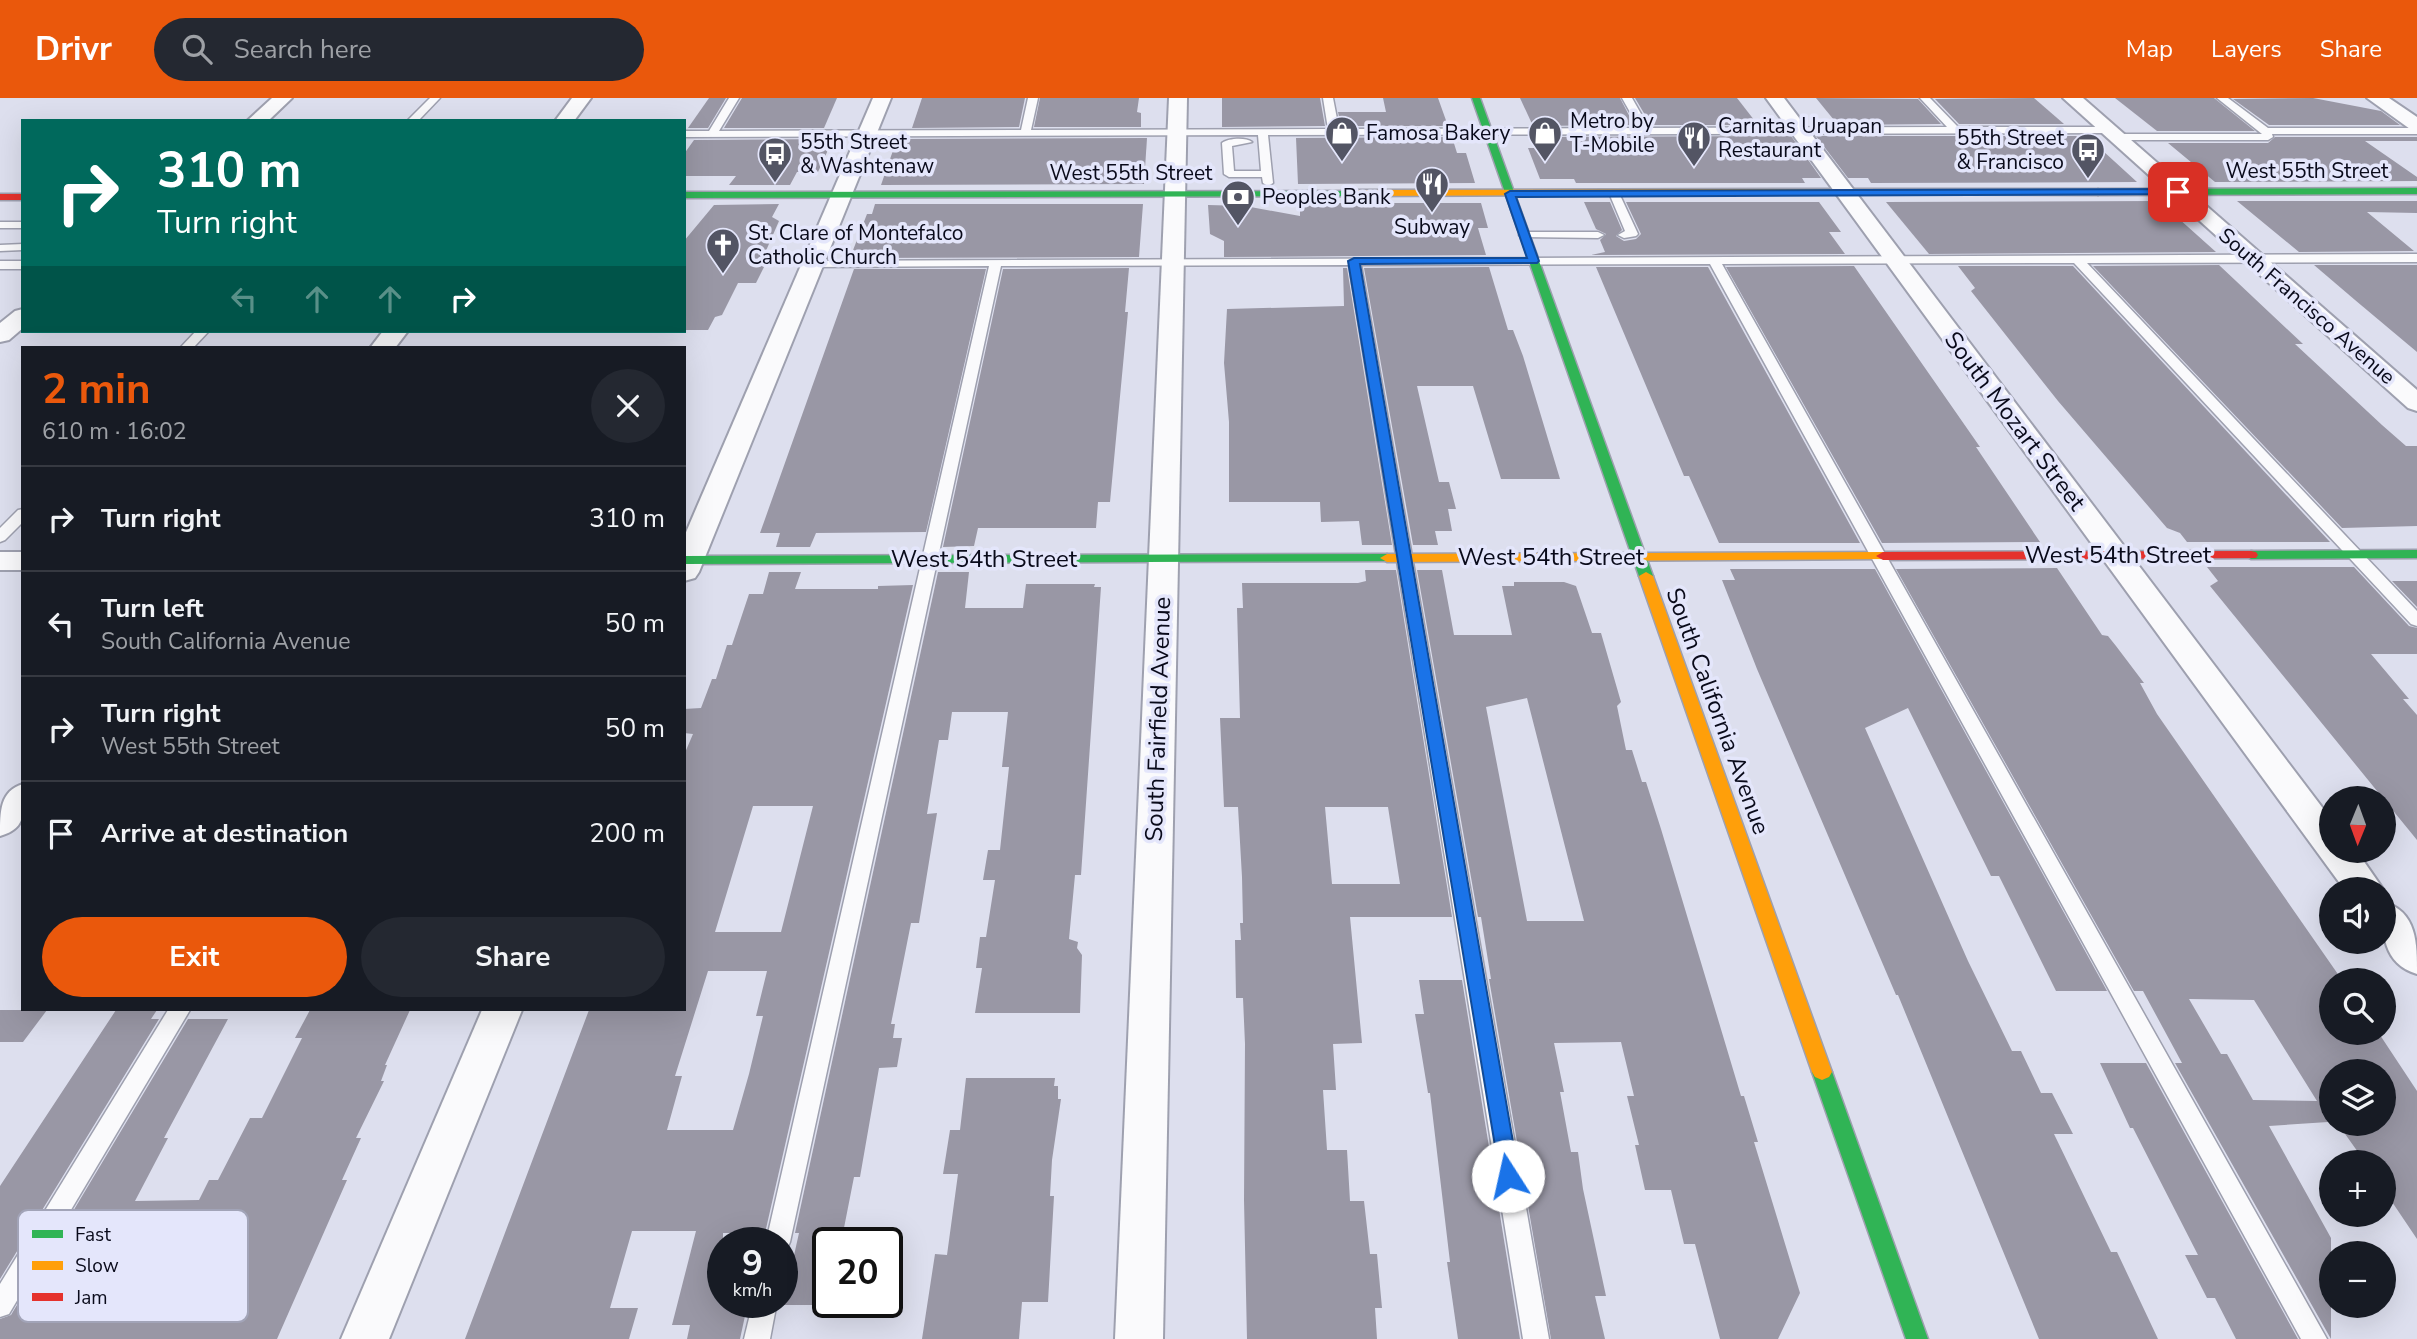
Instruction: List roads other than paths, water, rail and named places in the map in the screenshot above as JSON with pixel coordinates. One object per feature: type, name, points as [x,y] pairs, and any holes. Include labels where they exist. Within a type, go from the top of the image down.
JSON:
[{"type":"street","points":[[258,119],[283,98]]},
{"type":"street","points":[[566,119],[582,98]]},
{"type":"street","points":[[686,564],[882,98]]},
{"type":"street","name":"South Fairfield Avenue","points":[[1139,1339],[1178,98]]},
{"type":"street","name":"South California Avenue","points":[[1476,98],[1917,1339]]},
{"type":"street","name":"South Mozart Street","points":[[1775,98],[2319,828]]},
{"type":"street","name":"South Francisco Avenue","points":[[2072,98],[2417,403]]},
{"type":"street","points":[[2375,98],[2417,125]]},
{"type":"street","name":"West 55th Street","points":[[686,195],[2417,191]]},
{"type":"street","points":[[0,197],[21,197]]},
{"type":"street","points":[[0,335],[21,318]]},
{"type":"street","name":"West 54th Street","points":[[686,564],[930,559],[2417,554]]},
{"type":"street","points":[[0,561],[21,561]]},
{"type":"street","points":[[0,824],[21,798]]},
{"type":"street","points":[[2396,931],[2417,960]]},
{"type":"street","points":[[365,1339],[502,1011]]},
{"type":"lane","points":[[414,119],[435,98]]},
{"type":"lane","points":[[712,134],[734,98]]},
{"type":"lane","points":[[1025,133],[1032,98]]},
{"type":"lane","points":[[1328,98],[1334,132]]},
{"type":"lane","points":[[1628,98],[1646,132]]},
{"type":"lane","points":[[1926,98],[1956,131]]},
{"type":"lane","points":[[1268,174],[1229,174],[1227,143],[1264,137],[1334,132],[1956,131],[2269,135],[2222,98]]},
{"type":"lane","points":[[2266,131],[2417,131]]},
{"type":"lane","points":[[686,134],[1177,133],[1264,137]]},
{"type":"lane","points":[[1264,137],[1269,194]]},
{"type":"lane","points":[[1614,193],[1632,234],[1624,234]]},
{"type":"lane","points":[[0,225],[21,225]]},
{"type":"lane","points":[[1525,235],[1598,234]]},
{"type":"lane","points":[[0,248],[21,247]]},
{"type":"lane","points":[[813,262],[2417,258]]},
{"type":"lane","points":[[2077,259],[2417,621]]},
{"type":"lane","points":[[1714,260],[2314,1339]]},
{"type":"lane","points":[[1354,261],[1536,1339]]},
{"type":"lane","points":[[781,1227],[996,262]]},
{"type":"lane","points":[[0,265],[21,265]]},
{"type":"lane","points":[[188,346],[201,333]]},
{"type":"lane","points":[[0,537],[21,515]]},
{"type":"lane","points":[[58,1210],[178,1011]]},
{"type":"lane","points":[[0,1306],[18,1276]]},
{"type":"lane","points":[[757,1339],[762,1318]]},
{"type":"place","name":"Famosa Bakery","points":[[1342,163]]},
{"type":"place","name":"Metro by T-Mobile","points":[[1545,163]]},
{"type":"place","name":"Carnitas Uruapan Restaurant","points":[[1694,168]]},
{"type":"place","name":"55th Street & Francisco","points":[[2088,180]]},
{"type":"place","name":"55th Street & Washtenaw","points":[[775,184]]},
{"type":"place","name":"Subway","points":[[1432,214]]},
{"type":"place","name":"Peoples Bank","points":[[1238,227]]},
{"type":"place","name":"St. Clare of Montefalco Catholic Church","points":[[723,275]]}]
